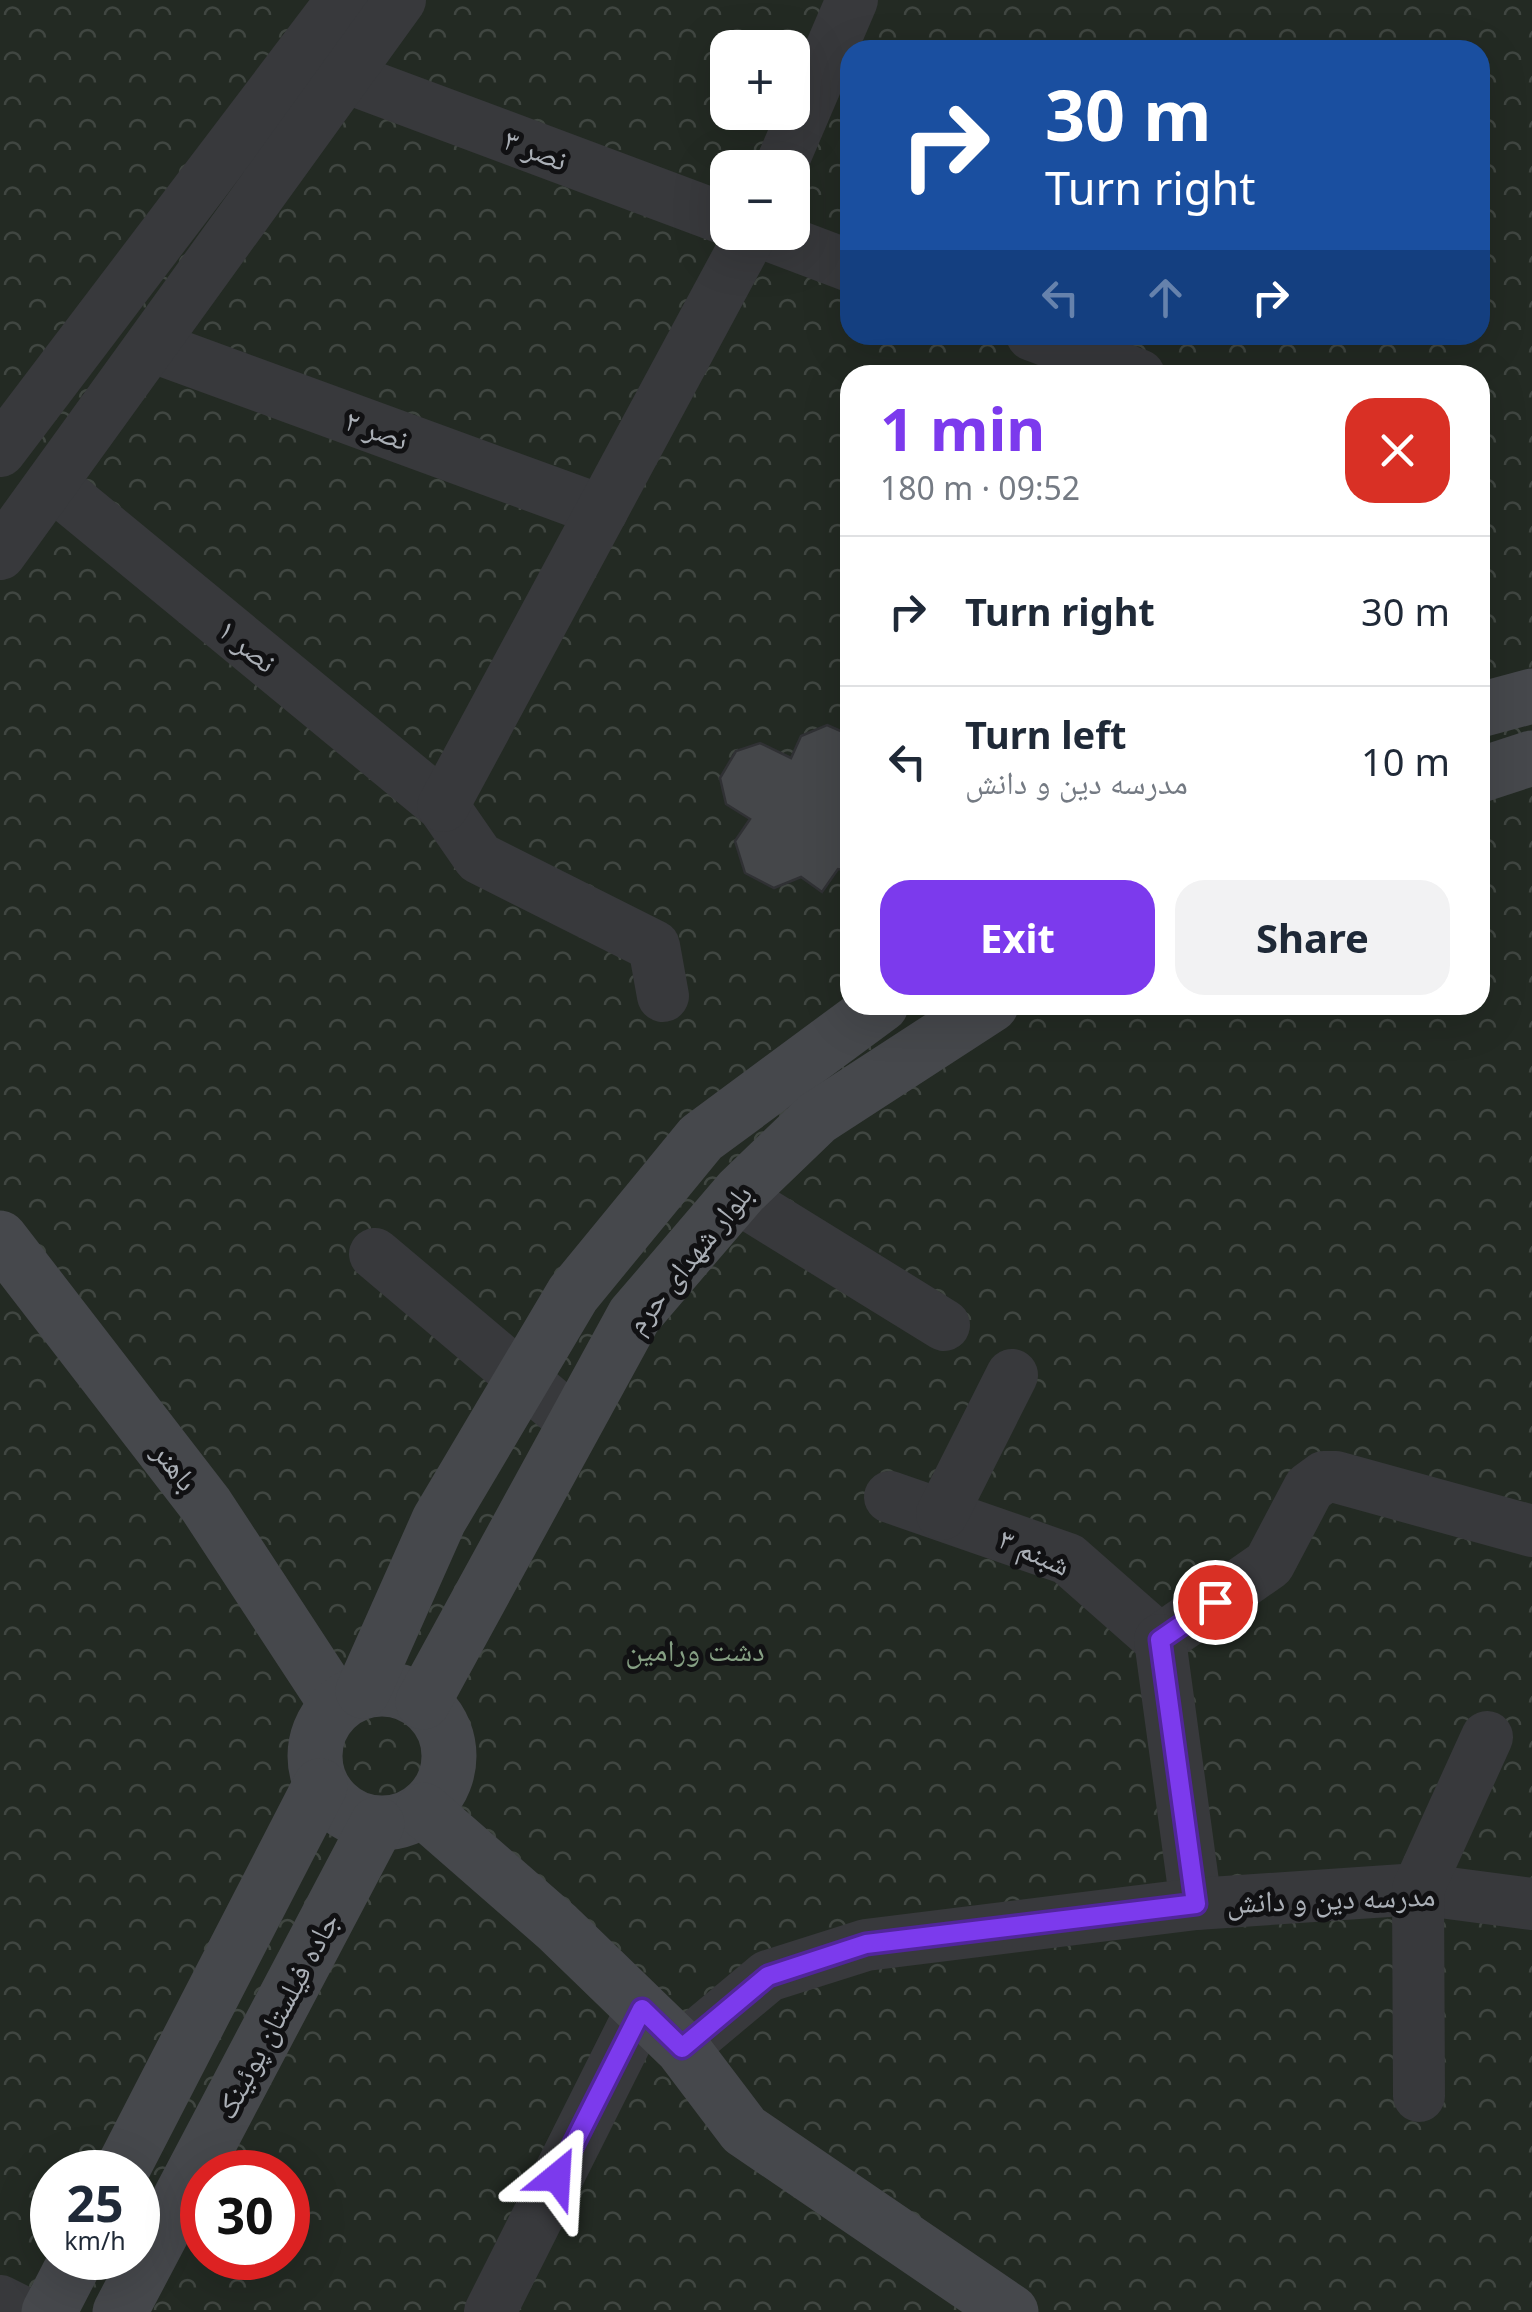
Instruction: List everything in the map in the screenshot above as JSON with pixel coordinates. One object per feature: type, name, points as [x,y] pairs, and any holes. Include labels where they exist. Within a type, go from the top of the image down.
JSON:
[{"type":"main road","points":[[1490,707],[1532,696]]},
{"type":"main road","points":[[1490,772],[1532,758]]},
{"type":"main road","points":[[350,1698],[384,1689],[404,1692],[423,1702],[440,1721],[449,1744],[449,1769],[440,1792],[400,1817],[354,1818],[334,1805],[320,1786],[314,1765],[316,1743],[324,1722],[350,1698],[439,1520],[573,1294],[700,1138],[867,1015]]},
{"type":"main road","name":"بلوار شهدای حرم","points":[[423,1702],[634,1316],[736,1196],[817,1118],[975,1015]]},
{"type":"main road","name":"باهنر","points":[[0,1238],[350,1698]]},
{"type":"main road","points":[[132,2150],[320,1786]]},
{"type":"main road","points":[[400,1817],[557,1927],[682,2048],[744,2130],[1011,2312]]},
{"type":"main road","name":"جاده فیلستان پوئینک","points":[[120,2312],[400,1817]]},
{"type":"main road","points":[[49,2312],[66,2280]]},
{"type":"street","points":[[0,451],[342,0]]},
{"type":"street","points":[[0,554],[400,0]]},
{"type":"street","points":[[788,150],[852,0]]},
{"type":"street","name":"نصر ۳","points":[[346,77],[710,213]]},
{"type":"street","points":[[443,806],[742,250]]},
{"type":"street","points":[[808,250],[840,262]]},
{"type":"street","points":[[1058,345],[1112,365]]},
{"type":"street","name":"نصر ۲","points":[[151,346],[602,511]]},
{"type":"street","name":"نصر ۱","points":[[52,484],[443,806],[479,858],[654,946],[663,996]]},
{"type":"street","points":[[736,1196],[944,1325]]},
{"type":"street","points":[[375,1254],[575,1423]]},
{"type":"street","points":[[942,1514],[1012,1374]]},
{"type":"street","points":[[1196,1904],[1160,1640],[1269,1564],[1309,1488],[1324,1477],[1336,1477],[1532,1532]]},
{"type":"street","name":"شبنم ۳","points":[[890,1496],[1068,1558],[1160,1640]]},
{"type":"street","points":[[1419,2096],[1418,1889],[1487,1737]]},
{"type":"street","name":"مدرسه دین و دانش","points":[[682,2048],[768,1976],[866,1944],[1196,1904],[1418,1889],[1532,1904]]},
{"type":"street","points":[[490,2312],[642,2009]]},
{"type":"street","points":[[0,2301],[22,2312]]},
{"type":"green space","name":"دشت ورامین","points":[[0,0],[1532,0],[1532,2312],[0,2312]]},
{"type":"building","points":[[827,725],[840,731],[840,869],[822,892],[801,877],[774,888],[745,873],[735,841],[750,819],[726,804],[720,778],[736,751],[760,743],[791,758],[801,736]]},
{"type":"route","points":[[557,2177],[642,2009],[682,2048],[768,1976],[866,1944],[1196,1904],[1160,1640],[1215,1602]]}]
